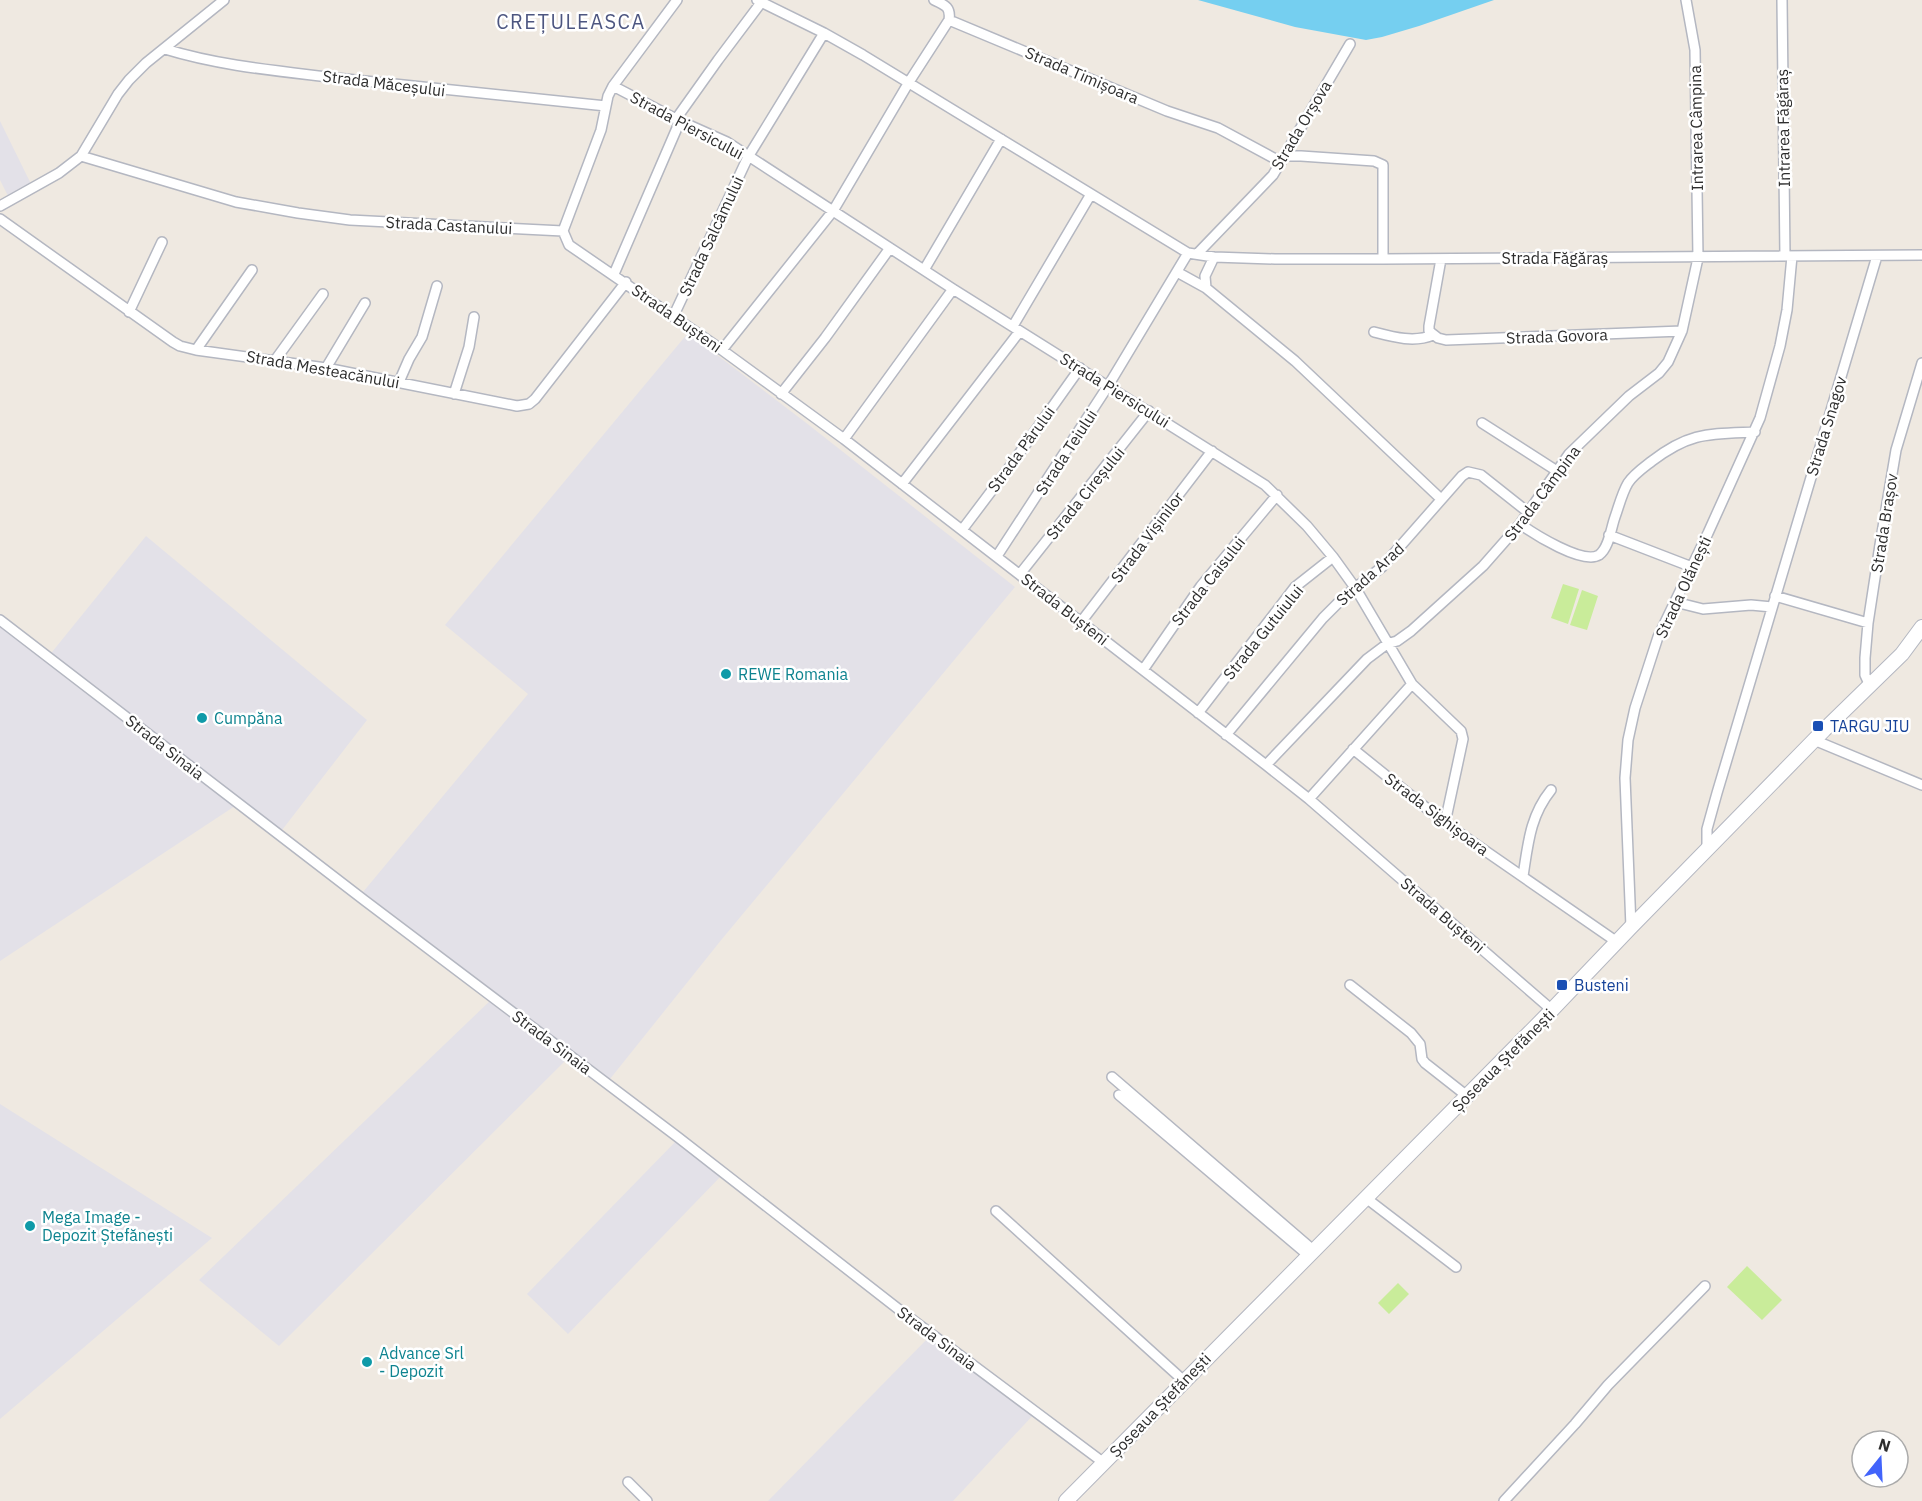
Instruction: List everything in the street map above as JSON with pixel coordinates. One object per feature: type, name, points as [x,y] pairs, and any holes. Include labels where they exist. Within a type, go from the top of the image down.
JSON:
[{"type":"main road","name":"Șoseaua Ștefănești","points":[[1066,1501],[1920,634]]},
{"type":"street","points":[[0,206],[59,173],[81,156],[118,94],[146,63],[224,0]]},
{"type":"street","points":[[563,231],[601,130],[613,86],[677,0]]},
{"type":"street","points":[[722,350],[833,211],[909,82],[949,20],[947,5],[934,0]]},
{"type":"street","name":"Intrarea Câmpina","points":[[1686,0],[1695,50],[1698,258]]},
{"type":"street","name":"Intrarea Făgăraș","points":[[1782,0],[1788,256]]},
{"type":"street","points":[[614,274],[678,120],[760,1],[824,33],[909,82],[1192,254]]},
{"type":"street","name":"Strada Timișoara","points":[[949,20],[1167,111],[1218,128],[1283,159],[1374,161],[1383,165],[1383,259]]},
{"type":"street","name":"Strada Salcâmului","points":[[674,315],[748,157],[824,33]]},
{"type":"street","name":"Strada Orșova","points":[[1192,254],[1267,180],[1283,159],[1350,44]]},
{"type":"street","name":"Strada Măceșului","points":[[165,49],[202,59],[270,70],[606,106]]},
{"type":"street","name":"Strada Piersicului","points":[[613,86],[678,120],[727,142],[1016,329],[1259,479],[1307,526],[1333,557],[1356,589],[1386,644],[1412,684],[1457,726],[1463,735],[1445,823]]},
{"type":"street","points":[[924,270],[1001,139]]},
{"type":"street","name":"Strada Castanului","points":[[81,156],[236,202],[298,213],[350,220],[563,231]]},
{"type":"street","points":[[903,484],[1016,329],[1091,194]]},
{"type":"street","name":"Strada Mesteacănului","points":[[0,219],[173,342],[196,350],[276,359],[517,406],[529,404],[543,389],[626,282]]},
{"type":"street","name":"Strada Bușteni","points":[[563,231],[569,244],[674,315],[903,484],[1266,765],[1309,799],[1552,1010]]},
{"type":"street","points":[[129,312],[162,242]]},
{"type":"street","points":[[781,394],[890,248]]},
{"type":"street","name":"Strada Făgăraș","points":[[1192,254],[1214,257],[1383,259],[1922,255]]},
{"type":"street","name":"Strada Teiului","points":[[997,556],[1108,386],[1177,272],[1192,254]]},
{"type":"street","name":"Strada Olănești","points":[[1631,927],[1625,759],[1640,693],[1658,637],[1755,432],[1765,403],[1787,310],[1788,256]]},
{"type":"street","name":"Strada Snagov","points":[[1707,850],[1709,823],[1877,256]]},
{"type":"street","points":[[1206,288],[1205,276],[1214,257]]},
{"type":"street","name":"Strada Câmpina","points":[[1266,765],[1359,668],[1386,644],[1397,641],[1411,631],[1501,548],[1529,513],[1569,454],[1629,396],[1659,373],[1668,362],[1682,331],[1698,258]]},
{"type":"street","points":[[1433,335],[1429,326],[1441,259]]},
{"type":"street","points":[[196,350],[252,270]]},
{"type":"street","points":[[1177,272],[1206,288],[1295,361],[1441,499]]},
{"type":"street","points":[[399,382],[422,337],[437,286]]},
{"type":"street","points":[[844,440],[953,289]]},
{"type":"street","points":[[276,359],[323,294]]},
{"type":"street","points":[[326,368],[365,303]]},
{"type":"street","points":[[454,394],[469,347],[474,317]]},
{"type":"street","name":"Strada Govora","points":[[1374,332],[1409,339],[1433,335],[1446,339],[1682,331]]},
{"type":"street","name":"Strada Brașov","points":[[1870,686],[1864,669],[1868,623],[1894,458],[1922,363]]},
{"type":"street","name":"Strada Părului","points":[[962,530],[1080,368]]},
{"type":"street","name":"Strada Cireșului","points":[[1020,574],[1149,411]]},
{"type":"street","points":[[1482,423],[1557,471]]},
{"type":"street","points":[[1520,524],[1544,540],[1577,554],[1594,557],[1603,551],[1629,482],[1635,474],[1672,447],[1695,437],[1755,432]]},
{"type":"street","name":"Strada Vișinilor","points":[[1081,622],[1212,451]]},
{"type":"street","name":"Strada Arad","points":[[1226,735],[1323,618],[1345,596],[1382,567],[1462,476],[1468,472],[1481,475],[1529,513]]},
{"type":"street","name":"Strada Caisului","points":[[1143,670],[1201,586],[1277,495]]},
{"type":"street","points":[[1609,535],[1692,567]]},
{"type":"street","name":"Strada Gutuiului","points":[[1198,713],[1295,587],[1333,557]]},
{"type":"street","points":[[1776,596],[1868,623]]},
{"type":"street","points":[[1675,602],[1703,609],[1751,605],[1772,607]]},
{"type":"street","name":"Strada Sinaia","points":[[0,620],[364,900],[670,1131],[901,1311],[1104,1463]]},
{"type":"street","points":[[1309,799],[1412,684]]},
{"type":"street","points":[[1814,740],[1922,785]]},
{"type":"street","name":"Strada Sighișoara","points":[[1353,749],[1445,823],[1617,942]]},
{"type":"street","points":[[1522,876],[1535,813],[1551,790]]},
{"type":"street","points":[[1350,985],[1411,1033],[1420,1044],[1422,1059],[1425,1063],[1467,1096]]},
{"type":"street","points":[[1112,1077],[1310,1252]]},
{"type":"street","points":[[1119,1095],[1310,1252]]},
{"type":"street","points":[[1366,1198],[1456,1267]]},
{"type":"street","points":[[996,1210],[1184,1381]]},
{"type":"street","points":[[1504,1501],[1608,1385],[1705,1286]]},
{"type":"street","points":[[628,1482],[647,1501]]},
{"type":"shaded area","points":[[0,121],[31,184],[8,196],[0,180]]},
{"type":"shaded area","points":[[688,333],[1015,587],[722,939],[610,1079],[363,892],[528,694],[445,625]]},
{"type":"shaded area","points":[[146,536],[367,720],[279,834],[238,804],[0,961],[0,620],[48,657]]},
{"type":"shaded area","points":[[493,998],[570,1056],[279,1346],[199,1280]]},
{"type":"shaded area","points":[[0,1104],[212,1238],[0,1419]]},
{"type":"shaded area","points":[[679,1138],[724,1173],[568,1334],[527,1294]]},
{"type":"shaded area","points":[[932,1334],[1036,1412],[953,1501],[768,1501]]},
{"type":"green space","points":[[1563,584],[1579,589],[1568,624],[1551,618]]},
{"type":"green space","points":[[1582,590],[1598,596],[1587,630],[1570,625]]},
{"type":"green space","points":[[1747,1266],[1782,1300],[1762,1320],[1727,1287]]},
{"type":"green space","points":[[1398,1283],[1409,1294],[1389,1314],[1378,1303]]},
{"type":"water","points":[[1198,0],[1494,0],[1419,26],[1366,40],[1295,27]]},
{"type":"place","name":"REWE Romania","points":[[726,674]]},
{"type":"place","name":"Cumpăna","points":[[202,718]]},
{"type":"place","name":"TARGU JIU","points":[[1818,726]]},
{"type":"place","name":"Busteni","points":[[1562,985]]},
{"type":"place","name":"Mega Image - Depozit Ștefănești","points":[[30,1226]]},
{"type":"place","name":"Advance Srl - Depozit","points":[[367,1362]]},
{"type":"district","name":"CREȚULEASCA","points":[[571,22]]}]
